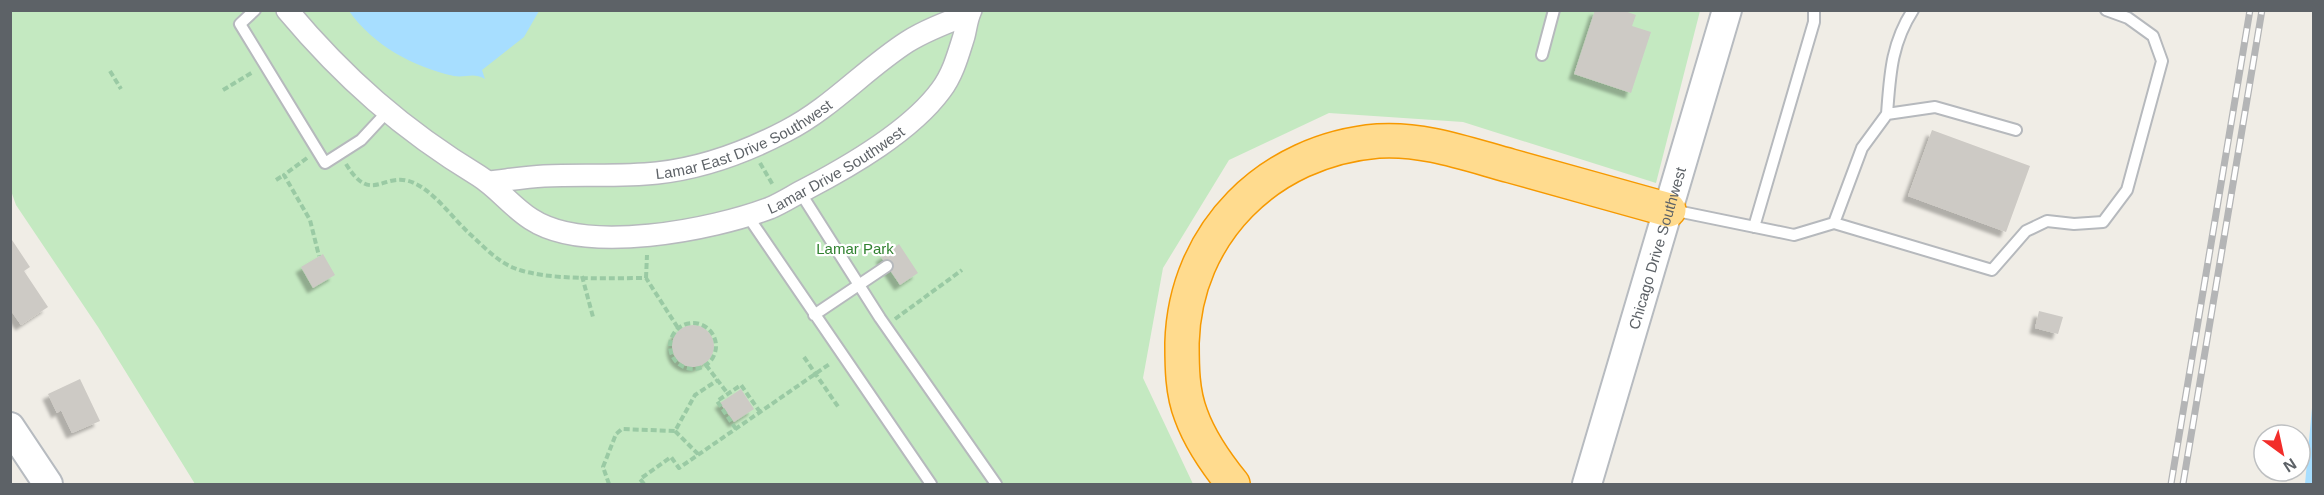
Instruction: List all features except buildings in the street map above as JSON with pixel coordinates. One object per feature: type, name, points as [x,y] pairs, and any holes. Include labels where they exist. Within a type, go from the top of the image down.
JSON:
[{"type":"highway","points":[[1233,484],[1212,458],[1190,414],[1182,370],[1183,316],[1197,266],[1225,218],[1264,183],[1315,154],[1377,141],[1422,141],[1669,210]]},
{"type":"main road","name":"Chicago Drive Southwest","points":[[1587,484],[1727,10]]},
{"type":"main road","points":[[10,427],[48,484]]},
{"type":"street","points":[[287,10],[325,55],[387,112],[428,144],[489,182]]},
{"type":"street","name":"Lamar East Drive Southwest","points":[[489,182],[541,176],[619,176],[659,173],[705,164],[752,147],[788,130],[826,106],[907,42],[970,12]]},
{"type":"street","name":"Lamar Drive Southwest","points":[[489,182],[531,219],[578,234],[628,238],[714,226],[747,215],[791,197],[875,147],[916,117],[941,91],[953,70],[970,12]]},
{"type":"lane","points":[[255,10],[240,24],[325,163],[361,140],[387,112]]},
{"type":"lane","points":[[1542,55],[1554,10]]},
{"type":"lane","points":[[1754,227],[1814,21],[1814,10]]},
{"type":"lane","points":[[1834,223],[1862,148],[1887,114],[1891,63],[1900,30],[1913,10]]},
{"type":"lane","points":[[1669,210],[1794,235],[1834,223],[1992,270],[2026,231],[2047,221],[2073,224],[2103,222],[2127,190],[2162,61],[2153,36],[2128,18],[2106,10]]},
{"type":"lane","points":[[1887,114],[1935,107],[2016,130]]},
{"type":"lane","points":[[791,197],[858,284],[996,484]]},
{"type":"lane","points":[[747,215],[841,356],[931,484]]},
{"type":"lane","points":[[814,315],[887,266]]},
{"type":"path","points":[[223,90],[265,65]]},
{"type":"path","points":[[110,71],[121,89]]},
{"type":"path","points":[[752,147],[791,197]]},
{"type":"path","points":[[276,180],[318,151]]},
{"type":"path","points":[[340,153],[360,183],[376,184],[398,180],[415,183],[505,263],[527,272],[646,278],[678,328]]},
{"type":"path","points":[[284,175],[310,220],[319,256]]},
{"type":"path","points":[[886,326],[962,270]]},
{"type":"path","points":[[582,276],[593,317]]},
{"type":"path","points":[[692,323],[699,324],[711,332],[716,346],[715,353],[706,365],[691,369],[677,363],[670,349],[670,341],[678,328],[692,323]]},
{"type":"path","points":[[644,484],[640,479],[671,457],[679,468],[841,356]]},
{"type":"path","points":[[804,357],[839,408]]},
{"type":"path","points":[[706,365],[728,394]]},
{"type":"path","points":[[675,431],[695,395],[718,380]]},
{"type":"path","points":[[736,429],[717,401],[741,385],[760,412]]},
{"type":"path","points":[[609,484],[604,462],[616,434],[622,429],[675,431],[698,454]]},
{"type":"green space","name":"Lamar Park","points":[[10,11],[1700,11],[1656,183],[1463,122],[1329,113],[1229,160],[1163,268],[1143,378],[1193,484],[195,484],[98,327],[16,205],[10,188]]},
{"type":"water","points":[[349,11],[539,11],[524,37],[482,70],[485,79],[439,72],[395,53],[370,34]]},
{"type":"water","points":[[2312,408],[2313,484],[2305,484],[2312,483]]},
{"type":"railway","points":[[2171,484],[2250,10]]},
{"type":"railway","points":[[2183,484],[2262,10]]}]
